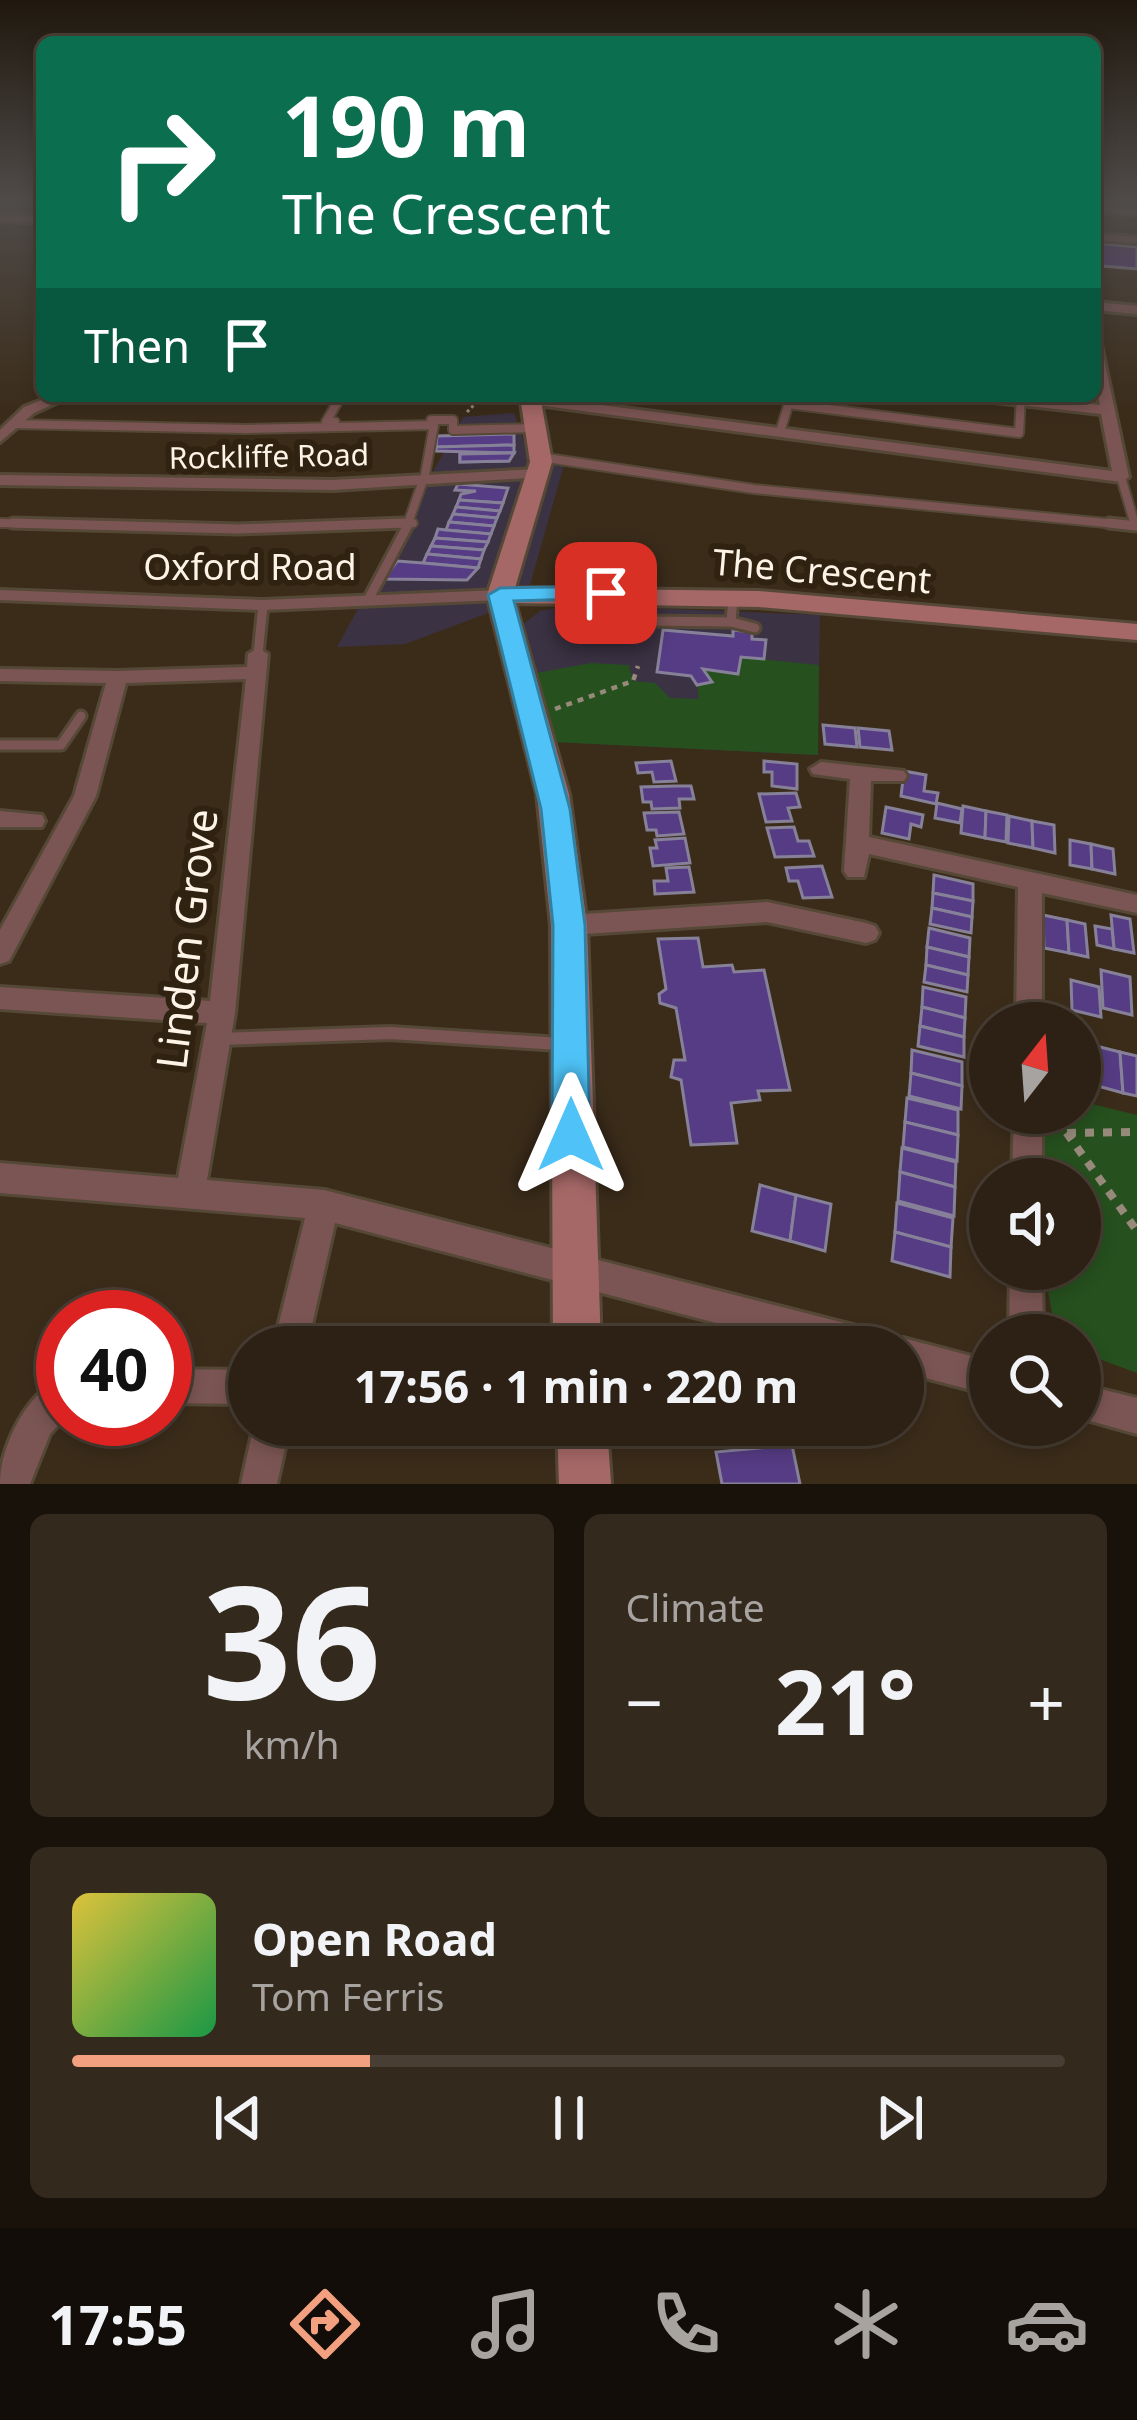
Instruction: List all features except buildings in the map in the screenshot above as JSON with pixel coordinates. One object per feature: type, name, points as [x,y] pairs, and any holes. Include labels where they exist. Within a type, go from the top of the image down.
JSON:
[{"type":"street","points":[[1101,307],[1137,310]]},
{"type":"street","points":[[1101,376],[1121,477]]},
{"type":"street","points":[[1,437],[29,410],[49,402]]},
{"type":"street","points":[[1050,402],[1108,410]]},
{"type":"street","points":[[535,431],[500,595],[553,794],[569,925],[576,1326]]},
{"type":"street","name":"Rockliffe Road","points":[[0,480],[166,486],[427,480],[535,431],[780,432],[1121,477]]},
{"type":"street","name":"Oxford Road","points":[[0,595],[263,605],[500,595]]},
{"type":"street","name":"The Crescent","points":[[500,595],[1137,632]]},
{"type":"street","points":[[0,675],[256,674]]},
{"type":"street","name":"Linden Grove","points":[[190,1193],[219,1026],[256,674]]},
{"type":"street","points":[[0,954],[85,796],[118,677]]},
{"type":"street","points":[[821,770],[896,776]]},
{"type":"street","points":[[856,872],[861,773]]},
{"type":"street","points":[[0,819],[34,821]]},
{"type":"street","points":[[861,844],[1137,904]]},
{"type":"street","points":[[1029,1002],[1030,881]]},
{"type":"street","points":[[569,925],[767,912],[866,933]]},
{"type":"street","points":[[0,998],[219,1026]]},
{"type":"street","points":[[0,1178],[324,1205],[792,1326]]},
{"type":"street","points":[[295,1326],[324,1205]]},
{"type":"street","points":[[924,1361],[969,1372]]},
{"type":"street","points":[[192,1386],[228,1387]]},
{"type":"street","points":[[1101,1407],[1137,1416]]},
{"type":"street","points":[[12,1484],[36,1425]]},
{"type":"street","points":[[259,1484],[267,1446]]},
{"type":"street","points":[[583,1446],[585,1484]]},
{"type":"lane","points":[[338,402],[326,422],[453,420],[453,430],[535,431],[754,489],[1136,525],[1121,477]]},
{"type":"lane","points":[[780,432],[788,402]]},
{"type":"lane","points":[[803,402],[1018,433],[1021,402]]},
{"type":"lane","points":[[14,424],[246,429],[434,424],[427,480],[412,523],[368,600]]},
{"type":"lane","points":[[0,523],[238,529],[412,523]]},
{"type":"lane","points":[[256,674],[263,605]]},
{"type":"lane","points":[[649,621],[732,610],[755,628]]},
{"type":"lane","points":[[0,746],[61,745],[81,716]]},
{"type":"lane","points":[[219,1026],[388,1030],[570,1045]]},
{"type":"path","points":[[474,407],[478,402]]},
{"type":"path","points":[[544,712],[633,681],[638,666]]},
{"type":"path","points":[[1101,1133],[1137,1132]]},
{"type":"path","points":[[1068,1134],[1137,1231]]},
{"type":"shaded area","points":[[514,413],[529,457],[566,458],[526,599],[405,644],[337,647],[463,417]]},
{"type":"shaded area","points":[[571,605],[820,615],[818,755],[553,742],[521,626],[540,611]]},
{"type":"green space","points":[[741,657],[819,665],[818,755],[553,742],[531,674],[591,663],[629,665],[633,681],[655,683],[670,698],[699,699],[697,685],[711,681],[703,669],[738,673]]},
{"type":"green space","points":[[1101,1106],[1137,1115],[1137,1373],[1101,1360],[1101,1314],[1052,1314],[1048,1290],[1101,1290],[1101,1158],[1040,1158],[1039,1134],[1101,1134]]},
{"type":"route","points":[[571,1135],[569,925],[555,809],[500,595],[606,593]]}]
